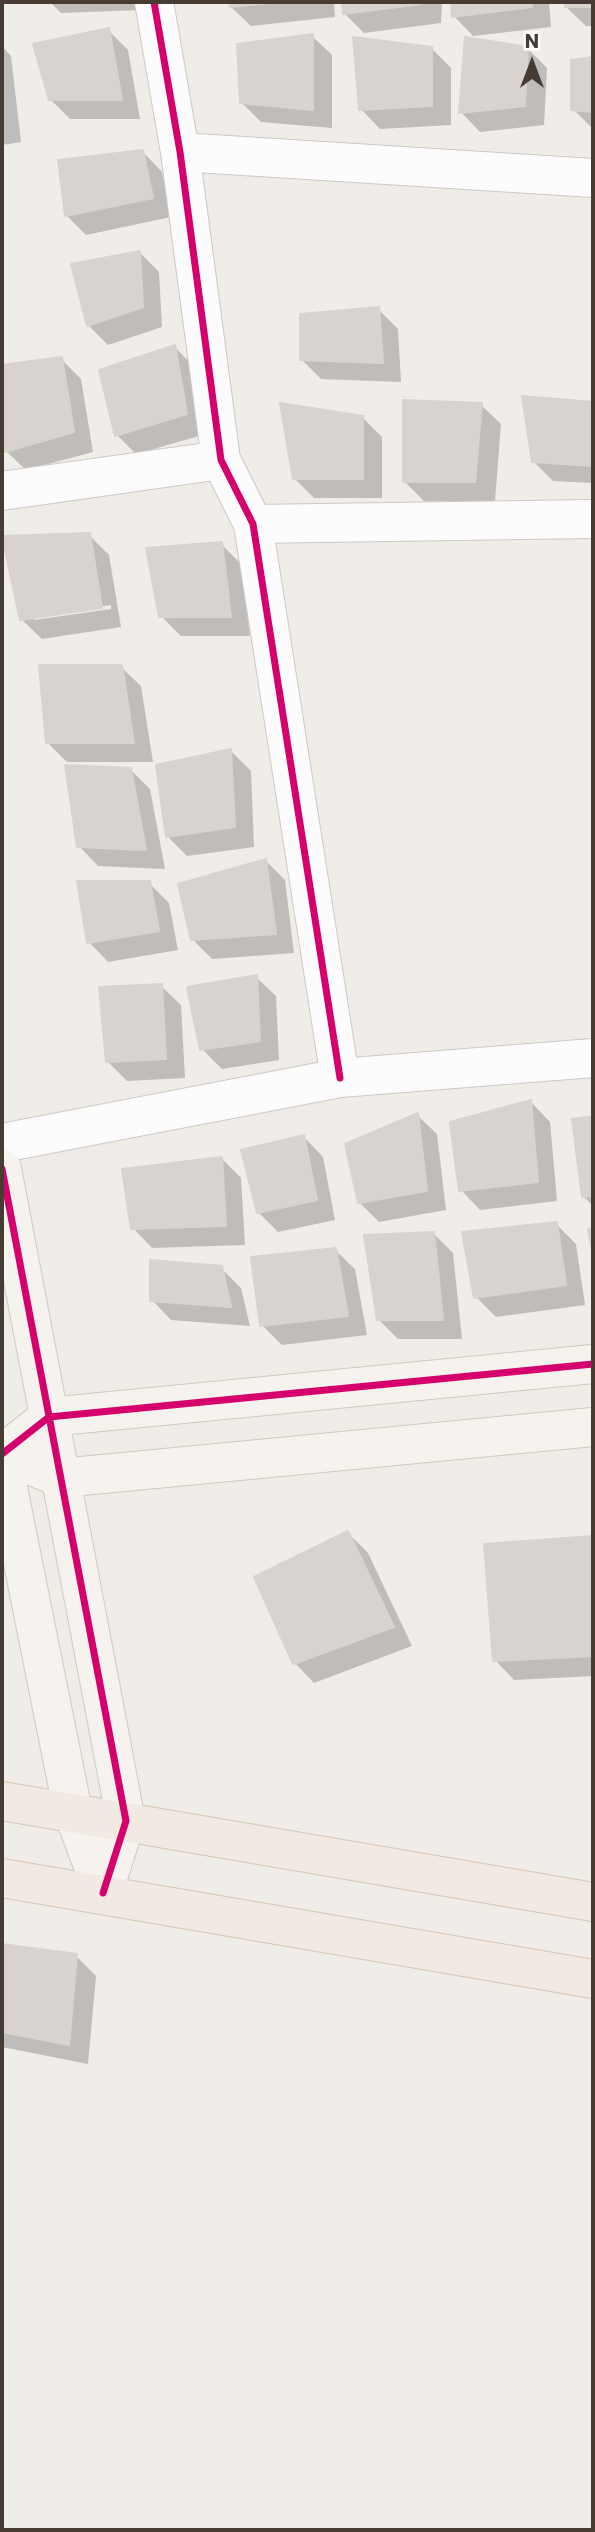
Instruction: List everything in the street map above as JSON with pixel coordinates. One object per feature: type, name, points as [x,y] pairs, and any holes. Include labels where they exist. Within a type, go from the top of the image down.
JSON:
[{"type":"main road","points":[[2,1801],[593,1902]]},
{"type":"main road","points":[[2,1878],[593,1979]]},
{"type":"street","points":[[154,2],[180,152],[221,460],[253,524],[340,1078]]},
{"type":"street","points":[[180,152],[593,178]]},
{"type":"street","points":[[2,491],[221,460]]},
{"type":"street","points":[[253,524],[593,519]]},
{"type":"street","points":[[2,1143],[340,1078],[593,1058]]},
{"type":"street","points":[[2,1169],[126,1821],[103,1894]]},
{"type":"street","points":[[2,1455],[49,1417],[593,1364]]},
{"type":"street","points":[[2,1455],[61,1478],[593,1427]]},
{"type":"street","points":[[2,1455],[73,1812],[103,1894]]},
{"type":"building","points":[[229,2],[279,2],[230,7]]},
{"type":"building","points":[[342,2],[422,2],[422,4],[343,14]]},
{"type":"building","points":[[451,2],[531,2],[532,7],[452,17]]},
{"type":"building","points":[[564,2],[593,2],[593,7],[565,7]]},
{"type":"building","points":[[109,28],[122,100],[49,100],[33,44]]},
{"type":"building","points":[[313,34],[313,110],[240,103],[237,44]]},
{"type":"building","points":[[353,37],[432,47],[432,106],[359,110]]},
{"type":"building","points":[[465,37],[528,47],[525,106],[459,113]]},
{"type":"building","points":[[593,57],[593,112],[571,110],[571,60]]},
{"type":"building","points":[[143,150],[153,198],[65,216],[58,160]]},
{"type":"building","points":[[140,251],[143,307],[87,326],[71,264]]},
{"type":"building","points":[[379,307],[383,363],[300,360],[300,314]]},
{"type":"building","points":[[175,345],[187,414],[115,436],[99,370]]},
{"type":"building","points":[[62,357],[74,432],[5,452],[2,432],[2,365]]},
{"type":"building","points":[[522,396],[593,402],[593,466],[532,462]]},
{"type":"building","points":[[403,400],[482,403],[475,482],[403,482]]},
{"type":"building","points":[[280,403],[363,416],[363,479],[293,479]]},
{"type":"building","points":[[90,533],[102,608],[20,620],[2,536]]},
{"type":"building","points":[[222,542],[231,617],[159,617],[146,548]]},
{"type":"building","points":[[39,665],[122,665],[134,743],[46,743]]},
{"type":"building","points":[[231,749],[235,827],[166,837],[156,765]]},
{"type":"building","points":[[65,765],[131,768],[146,850],[77,847]]},
{"type":"building","points":[[266,859],[276,934],[191,940],[178,884]]},
{"type":"building","points":[[77,881],[150,881],[159,931],[87,943]]},
{"type":"building","points":[[257,975],[260,1041],[200,1050],[187,987]]},
{"type":"building","points":[[162,984],[166,1059],[106,1062],[99,987]]},
{"type":"building","points":[[531,1100],[538,1182],[459,1191],[450,1122]]},
{"type":"building","points":[[418,1113],[427,1191],[358,1203],[345,1144]]},
{"type":"building","points":[[593,1116],[593,1196],[582,1197],[572,1119]]},
{"type":"building","points":[[304,1135],[317,1200],[257,1213],[241,1150]]},
{"type":"building","points":[[222,1157],[226,1226],[131,1229],[122,1169]]},
{"type":"building","points":[[557,1222],[566,1285],[474,1298],[462,1232]]},
{"type":"building","points":[[593,1228],[593,1257],[588,1229]]},
{"type":"building","points":[[434,1232],[443,1320],[377,1320],[364,1235]]},
{"type":"building","points":[[336,1248],[348,1316],[260,1326],[251,1257]]},
{"type":"building","points":[[150,1260],[222,1266],[231,1307],[150,1301]]},
{"type":"building","points":[[348,1531],[394,1627],[293,1664],[254,1577]]},
{"type":"building","points":[[593,1536],[593,1656],[493,1661],[484,1544]]},
{"type":"building","points":[[2,1944],[77,1954],[69,2045],[2,2032]]},
{"type":"cycle path","points":[[154,2],[180,152],[221,460],[253,524],[340,1078]]},
{"type":"cycle path","points":[[2,1169],[126,1821],[103,1893]]},
{"type":"cycle path","points":[[2,1454],[49,1417],[593,1364]]}]
